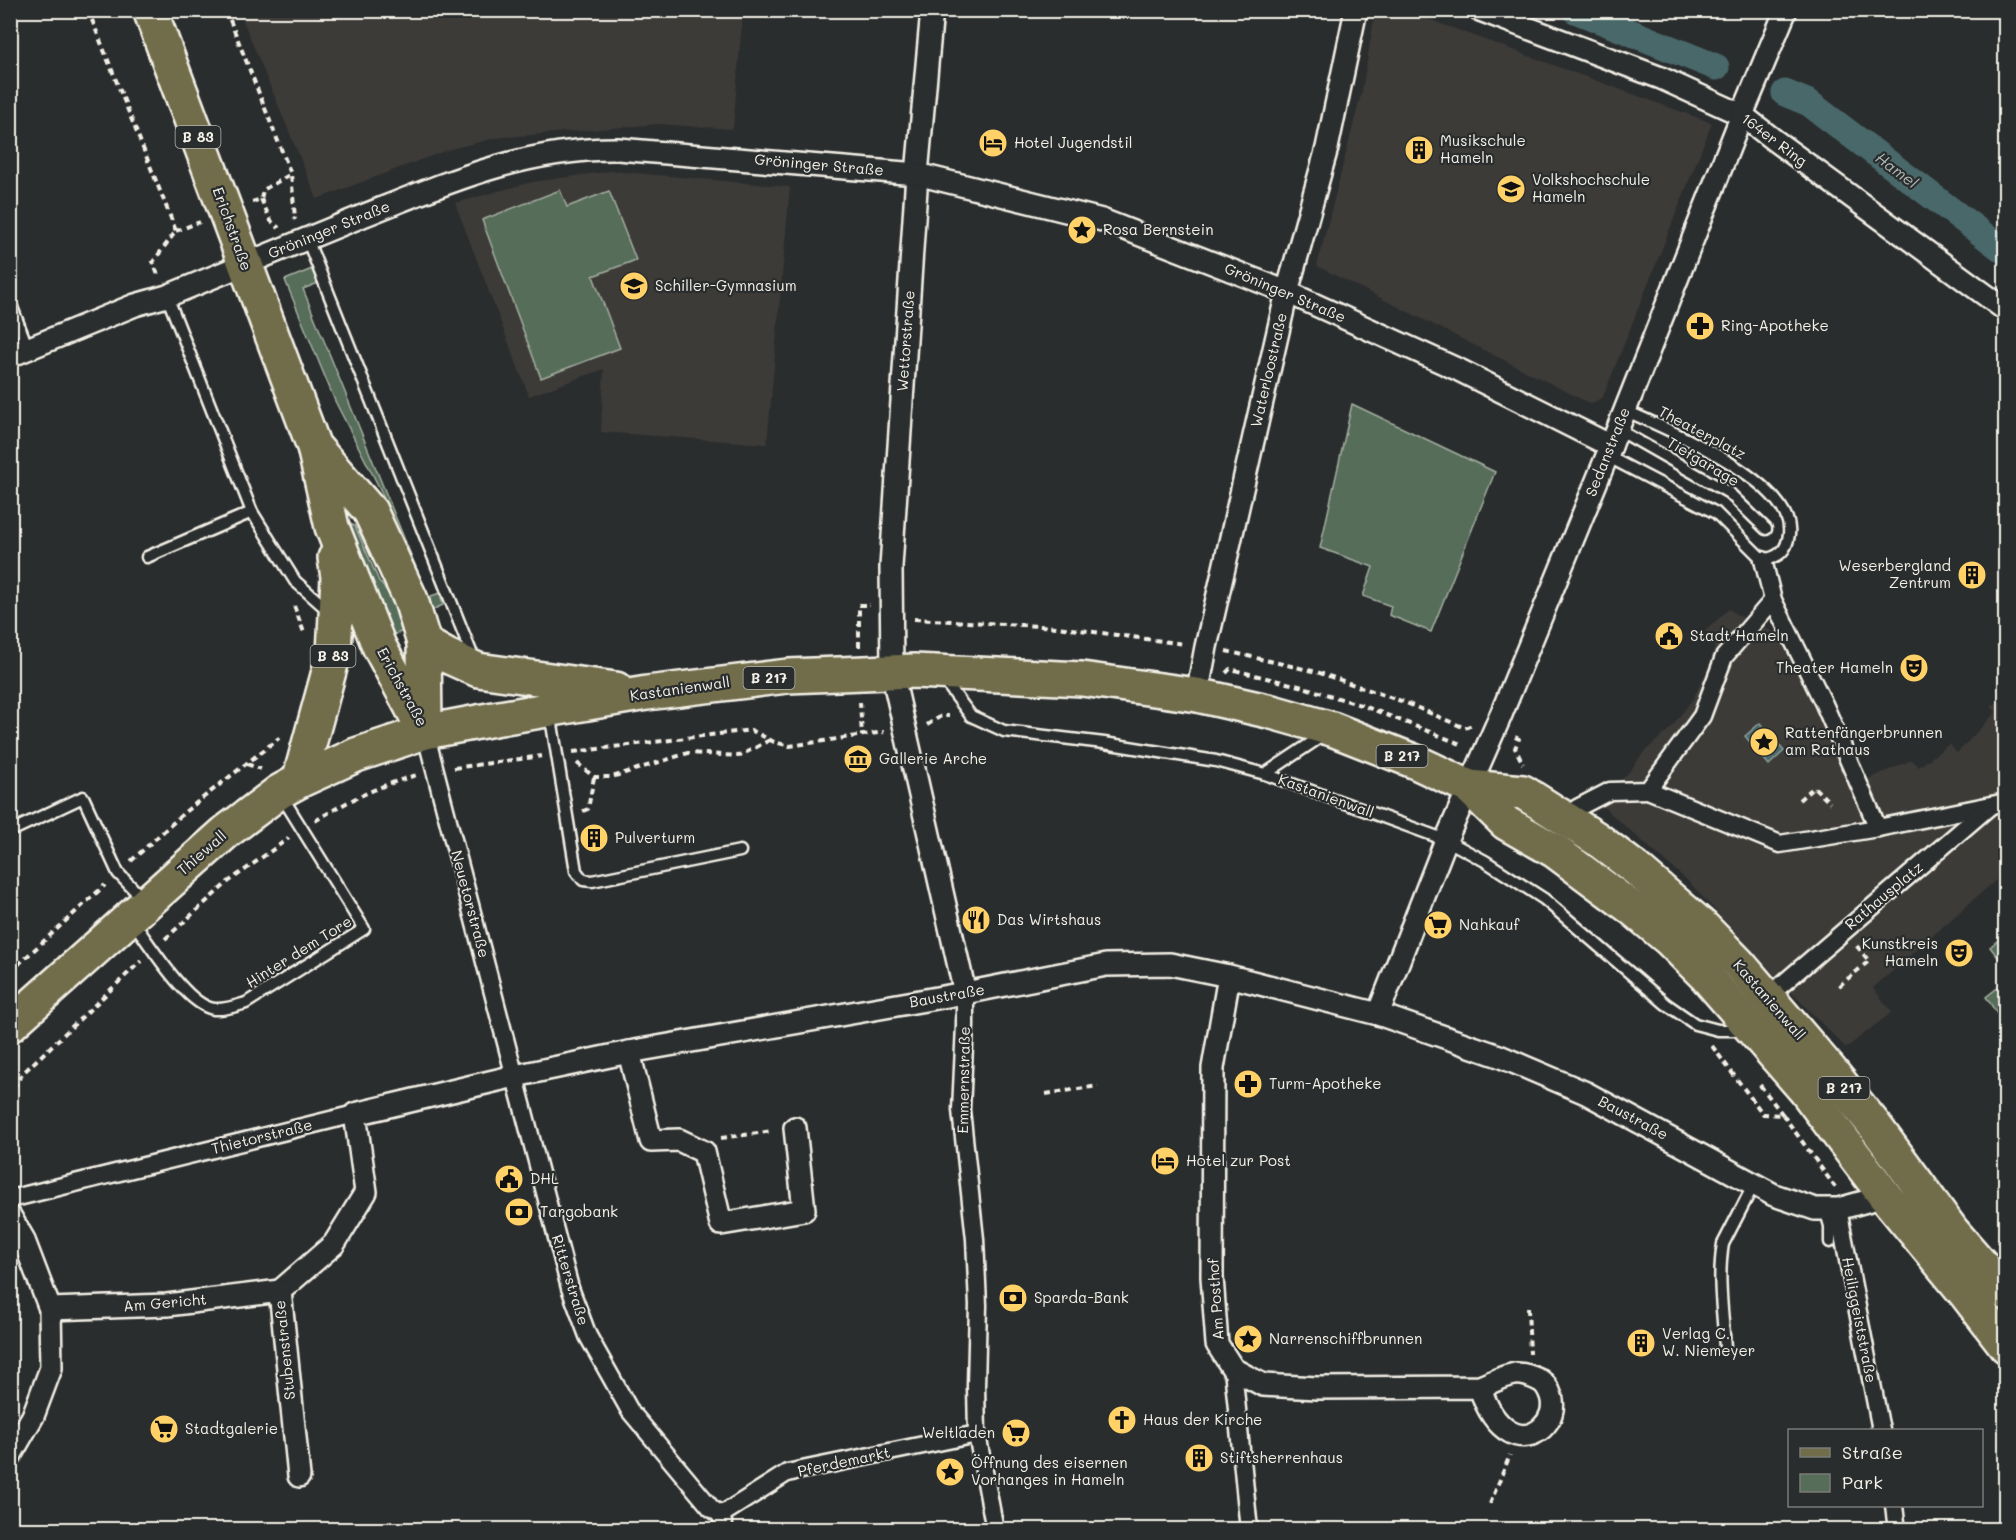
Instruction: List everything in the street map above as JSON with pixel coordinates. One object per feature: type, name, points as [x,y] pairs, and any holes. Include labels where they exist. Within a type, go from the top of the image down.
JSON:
[{"type":"main road","name":"Erichstraße","points":[[150,10],[314,447],[332,527],[379,646],[425,732]]},
{"type":"main road","name":"Erichstraße","points":[[314,447],[370,511],[411,600],[424,643],[425,732]]},
{"type":"main road","name":"B 83","points":[[289,786],[334,653],[338,577],[332,527]]},
{"type":"main road","points":[[424,643],[478,670],[647,693]]},
{"type":"main road","name":"Kastanienwall","points":[[425,732],[647,693],[788,676],[892,672],[1082,679],[1197,695],[1272,712],[1332,729],[1416,762],[1469,788],[1506,823],[1555,851],[1601,884],[1670,940],[1705,975],[1806,1091],[1885,1196],[2006,1346]]},
{"type":"main road","name":"Thiewall","points":[[12,1021],[226,832],[289,786],[356,755],[425,732]]},
{"type":"main road","name":"Kastanienwall","points":[[1469,788],[1523,792],[1597,839],[1635,868],[1702,926],[1739,964],[1827,1068],[1875,1126],[1952,1231],[2006,1293]]},
{"type":"street","name":"Wettorstraße","points":[[892,672],[891,567],[917,174],[932,10]]},
{"type":"street","name":"Waterloostraße","points":[[1197,695],[1287,292],[1327,148],[1356,10]]},
{"type":"street","name":"164er Ring","points":[[1480,10],[1661,78],[1743,115],[2006,310]]},
{"type":"street","name":"Sedanstraße","points":[[1469,788],[1615,435],[1786,10]]},
{"type":"street","name":"Gröninger Straße","points":[[19,352],[135,305],[167,296],[447,182],[502,164],[595,148],[618,149],[917,174],[1102,220],[1287,292],[1459,370],[1615,435]]},
{"type":"street","points":[[1763,560],[1773,600],[1824,704],[1878,828]]},
{"type":"street","points":[[1648,790],[1702,716],[1724,657],[1773,600]]},
{"type":"street","name":"Emmernstraße","points":[[892,672],[965,993],[961,1110],[975,1239],[978,1305],[977,1434],[995,1530]]},
{"type":"street","name":"Neuetorstraße","points":[[425,732],[515,1076]]},
{"type":"street","points":[[1378,1014],[1446,840],[1469,788]]},
{"type":"street","name":"Rathausplatz","points":[[1576,808],[1610,791],[1648,790],[1780,844],[1878,828],[1998,804]]},
{"type":"street","name":"Rathausplatz","points":[[1779,987],[1998,804]]},
{"type":"street","name":"Baustraße","points":[[515,1076],[629,1052],[965,993],[1106,965],[1170,963],[1378,1014],[1499,1056],[1586,1093],[1774,1195],[1815,1209],[1837,1208],[1885,1196]]},
{"type":"street","name":"Am Posthof","points":[[1229,976],[1213,1068],[1212,1277],[1217,1344],[1233,1369],[1263,1385],[1317,1388],[1480,1387],[1515,1374],[1531,1375]]},
{"type":"street","points":[[629,1052],[651,1141],[679,1140],[704,1152],[721,1224],[804,1210],[795,1128]]},
{"type":"street","name":"Thietorstraße","points":[[10,1200],[515,1076]]},
{"type":"street","name":"Ritterstraße","points":[[515,1076],[570,1288],[588,1336],[630,1411],[723,1522]]},
{"type":"street","name":"Stubenstraße","points":[[299,1476],[279,1291],[333,1244],[366,1192],[355,1114]]},
{"type":"street","name":"Heiliggeiststraße","points":[[1837,1208],[1881,1429]]},
{"type":"street","points":[[10,1216],[23,1238],[50,1309],[51,1368],[33,1416],[10,1456]]},
{"type":"street","name":"Am Gericht","points":[[50,1309],[166,1305],[279,1291]]},
{"type":"street","points":[[1233,1369],[1249,1530]]},
{"type":"street","points":[[1480,1387],[1485,1404],[1503,1427],[1512,1434],[1527,1435],[1543,1429],[1553,1410],[1552,1399],[1546,1384],[1531,1375]]},
{"type":"street","name":"Pferdemarkt","points":[[723,1522],[787,1473],[977,1434]]},
{"type":"street","points":[[1894,1507],[1897,1530]]},
{"type":"lane","points":[[307,239],[478,670]]},
{"type":"lane","points":[[167,296],[252,512],[295,580],[336,616]]},
{"type":"lane","points":[[10,302],[19,352]]},
{"type":"lane","points":[[1615,435],[1716,513],[1763,560]]},
{"type":"lane","name":"Tiefgarage","points":[[1615,435],[1729,493],[1766,529]]},
{"type":"lane","name":"Theaterplatz","points":[[1615,435],[1691,441],[1738,468],[1767,491],[1783,508],[1790,524],[1788,544],[1776,557],[1763,560]]},
{"type":"lane","points":[[147,557],[252,512]]},
{"type":"lane","name":"Kastanienwall","points":[[938,672],[971,716],[1004,731],[1104,743],[1216,761],[1265,774],[1446,840],[1485,861],[1544,899],[1666,1004],[1695,1024],[1718,1030],[1753,1030]]},
{"type":"lane","points":[[550,709],[576,871],[583,880],[592,881],[740,851]]},
{"type":"lane","name":"Kastanienwall","points":[[1265,774],[1332,729]]},
{"type":"lane","name":"Hinter dem Tore","points":[[15,829],[83,796],[138,911],[153,949],[194,1000],[213,1009],[224,1009],[246,1003],[364,929],[302,829],[289,786]]},
{"type":"lane","points":[[1725,1348],[1719,1266],[1723,1244],[1754,1184]]},
{"type":"lane","points":[[1830,1242],[1830,1226],[1837,1208]]},
{"type":"path","points":[[88,10],[176,231],[153,262],[167,296]]},
{"type":"path","points":[[226,10],[291,174],[295,218],[278,225]]},
{"type":"path","points":[[771,740],[739,756],[688,753],[612,777],[594,777],[565,753],[751,730],[790,746],[929,725],[941,716],[971,716]]},
{"type":"path","points":[[1494,729],[1519,739],[1515,748],[1525,768]]},
{"type":"path","points":[[10,972],[186,811],[278,740],[284,732]]},
{"type":"path","points":[[10,1098],[22,1074],[153,949],[228,882],[302,829],[372,790],[435,770],[556,754]]},
{"type":"path","points":[[567,819],[588,809],[594,777]]},
{"type":"path","points":[[1799,800],[1814,787],[1830,803]]},
{"type":"path","points":[[1839,986],[1862,968]]},
{"type":"path","points":[[1695,1024],[1763,1114],[1783,1115]]},
{"type":"path","points":[[1046,1094],[1098,1086]]},
{"type":"path","points":[[1771,1100],[1783,1115],[1837,1208]]},
{"type":"path","points":[[704,1152],[719,1138],[795,1128]]},
{"type":"path","points":[[1528,1308],[1531,1375]]},
{"type":"path","points":[[1491,1504],[1513,1447],[1512,1434]]},
{"type":"shaded area","name":"Volkshochschule Hameln","points":[[1382,10],[1406,11],[1712,123],[1603,397],[1591,404],[1317,266],[1362,91],[1375,13]]},
{"type":"shaded area","points":[[239,11],[743,11],[733,129],[658,124],[495,138],[447,150],[317,199]]},
{"type":"shaded area","name":"Schiller-Gymnasium","points":[[612,171],[790,187],[767,444],[601,432],[604,369],[529,396],[455,203],[532,182]]},
{"type":"shaded area","points":[[1729,609],[1801,645],[1868,779],[1912,760],[1919,767],[1949,744],[1957,753],[1996,712],[1991,706],[2005,699],[2005,872],[1873,988],[1892,1012],[1846,1048],[1689,882],[1601,805],[1643,753],[1671,728],[1694,697],[1711,662],[1716,641],[1705,631]]},
{"type":"green space","points":[[560,190],[567,207],[609,191],[636,260],[593,276],[620,348],[541,378],[482,220]]},
{"type":"green space","points":[[312,269],[318,283],[303,289],[428,597],[440,593],[443,605],[432,610],[425,601],[380,489],[335,401],[285,280]]},
{"type":"green space","points":[[1352,404],[1495,472],[1431,632],[1389,615],[1391,606],[1363,596],[1373,567],[1320,548]]},
{"type":"green space","points":[[350,524],[355,526],[379,581],[400,607],[406,630],[393,635]]},
{"type":"green space","points":[[2005,934],[2005,966],[1990,947]]},
{"type":"green space","points":[[2005,982],[2005,1026],[1986,997]]},
{"type":"water","points":[[1760,723],[1784,751],[1769,765],[1745,736]]},
{"type":"waterway","name":"Hamel","points":[[1575,10],[1716,67]]},
{"type":"waterway","name":"Hamel","points":[[1785,93],[1809,103],[2006,252]]},
{"type":"place","name":"Hotel Jugendstil","points":[[993,143]]},
{"type":"place","name":"Musikschule Hameln","points":[[1419,150]]},
{"type":"place","name":"Volkshochschule Hameln","points":[[1511,189]]},
{"type":"place","name":"Rosa Bernstein","points":[[1082,230]]},
{"type":"place","name":"Schiller-Gymnasium","points":[[634,286]]},
{"type":"place","name":"Ring-Apotheke","points":[[1700,326]]},
{"type":"place","name":"Weserbergland Zentrum","points":[[1972,575]]},
{"type":"place","name":"Stadt Hameln","points":[[1669,636]]},
{"type":"place","name":"Theater Hameln","points":[[1914,668]]},
{"type":"place","name":"Rattenfängerbrunnen am Rathaus","points":[[1764,742]]},
{"type":"place","name":"Gallerie Arche","points":[[858,759]]},
{"type":"place","name":"Pulverturm","points":[[594,838]]},
{"type":"place","name":"Das Wirtshaus","points":[[976,920]]},
{"type":"place","name":"Nahkauf","points":[[1438,925]]},
{"type":"place","name":"Kunstkreis Hameln","points":[[1959,953]]},
{"type":"place","name":"Turm-Apotheke","points":[[1248,1084]]},
{"type":"place","name":"Hotel zur Post","points":[[1165,1161]]},
{"type":"place","name":"DHL","points":[[509,1179]]},
{"type":"place","name":"Targobank","points":[[519,1212]]},
{"type":"place","name":"Sparda-Bank","points":[[1013,1298]]},
{"type":"place","name":"Narrenschiffbrunnen","points":[[1248,1339]]},
{"type":"place","name":"Verlag C. W. Niemeyer","points":[[1641,1343]]},
{"type":"place","name":"Haus der Kirche","points":[[1122,1420]]},
{"type":"place","name":"Stadtgalerie","points":[[164,1429]]},
{"type":"place","name":"Weltladen","points":[[1016,1433]]},
{"type":"place","name":"Stiftsherrenhaus","points":[[1199,1458]]},
{"type":"place","name":"Öffnung des eisernen Vorhanges in Hameln","points":[[950,1472]]}]
